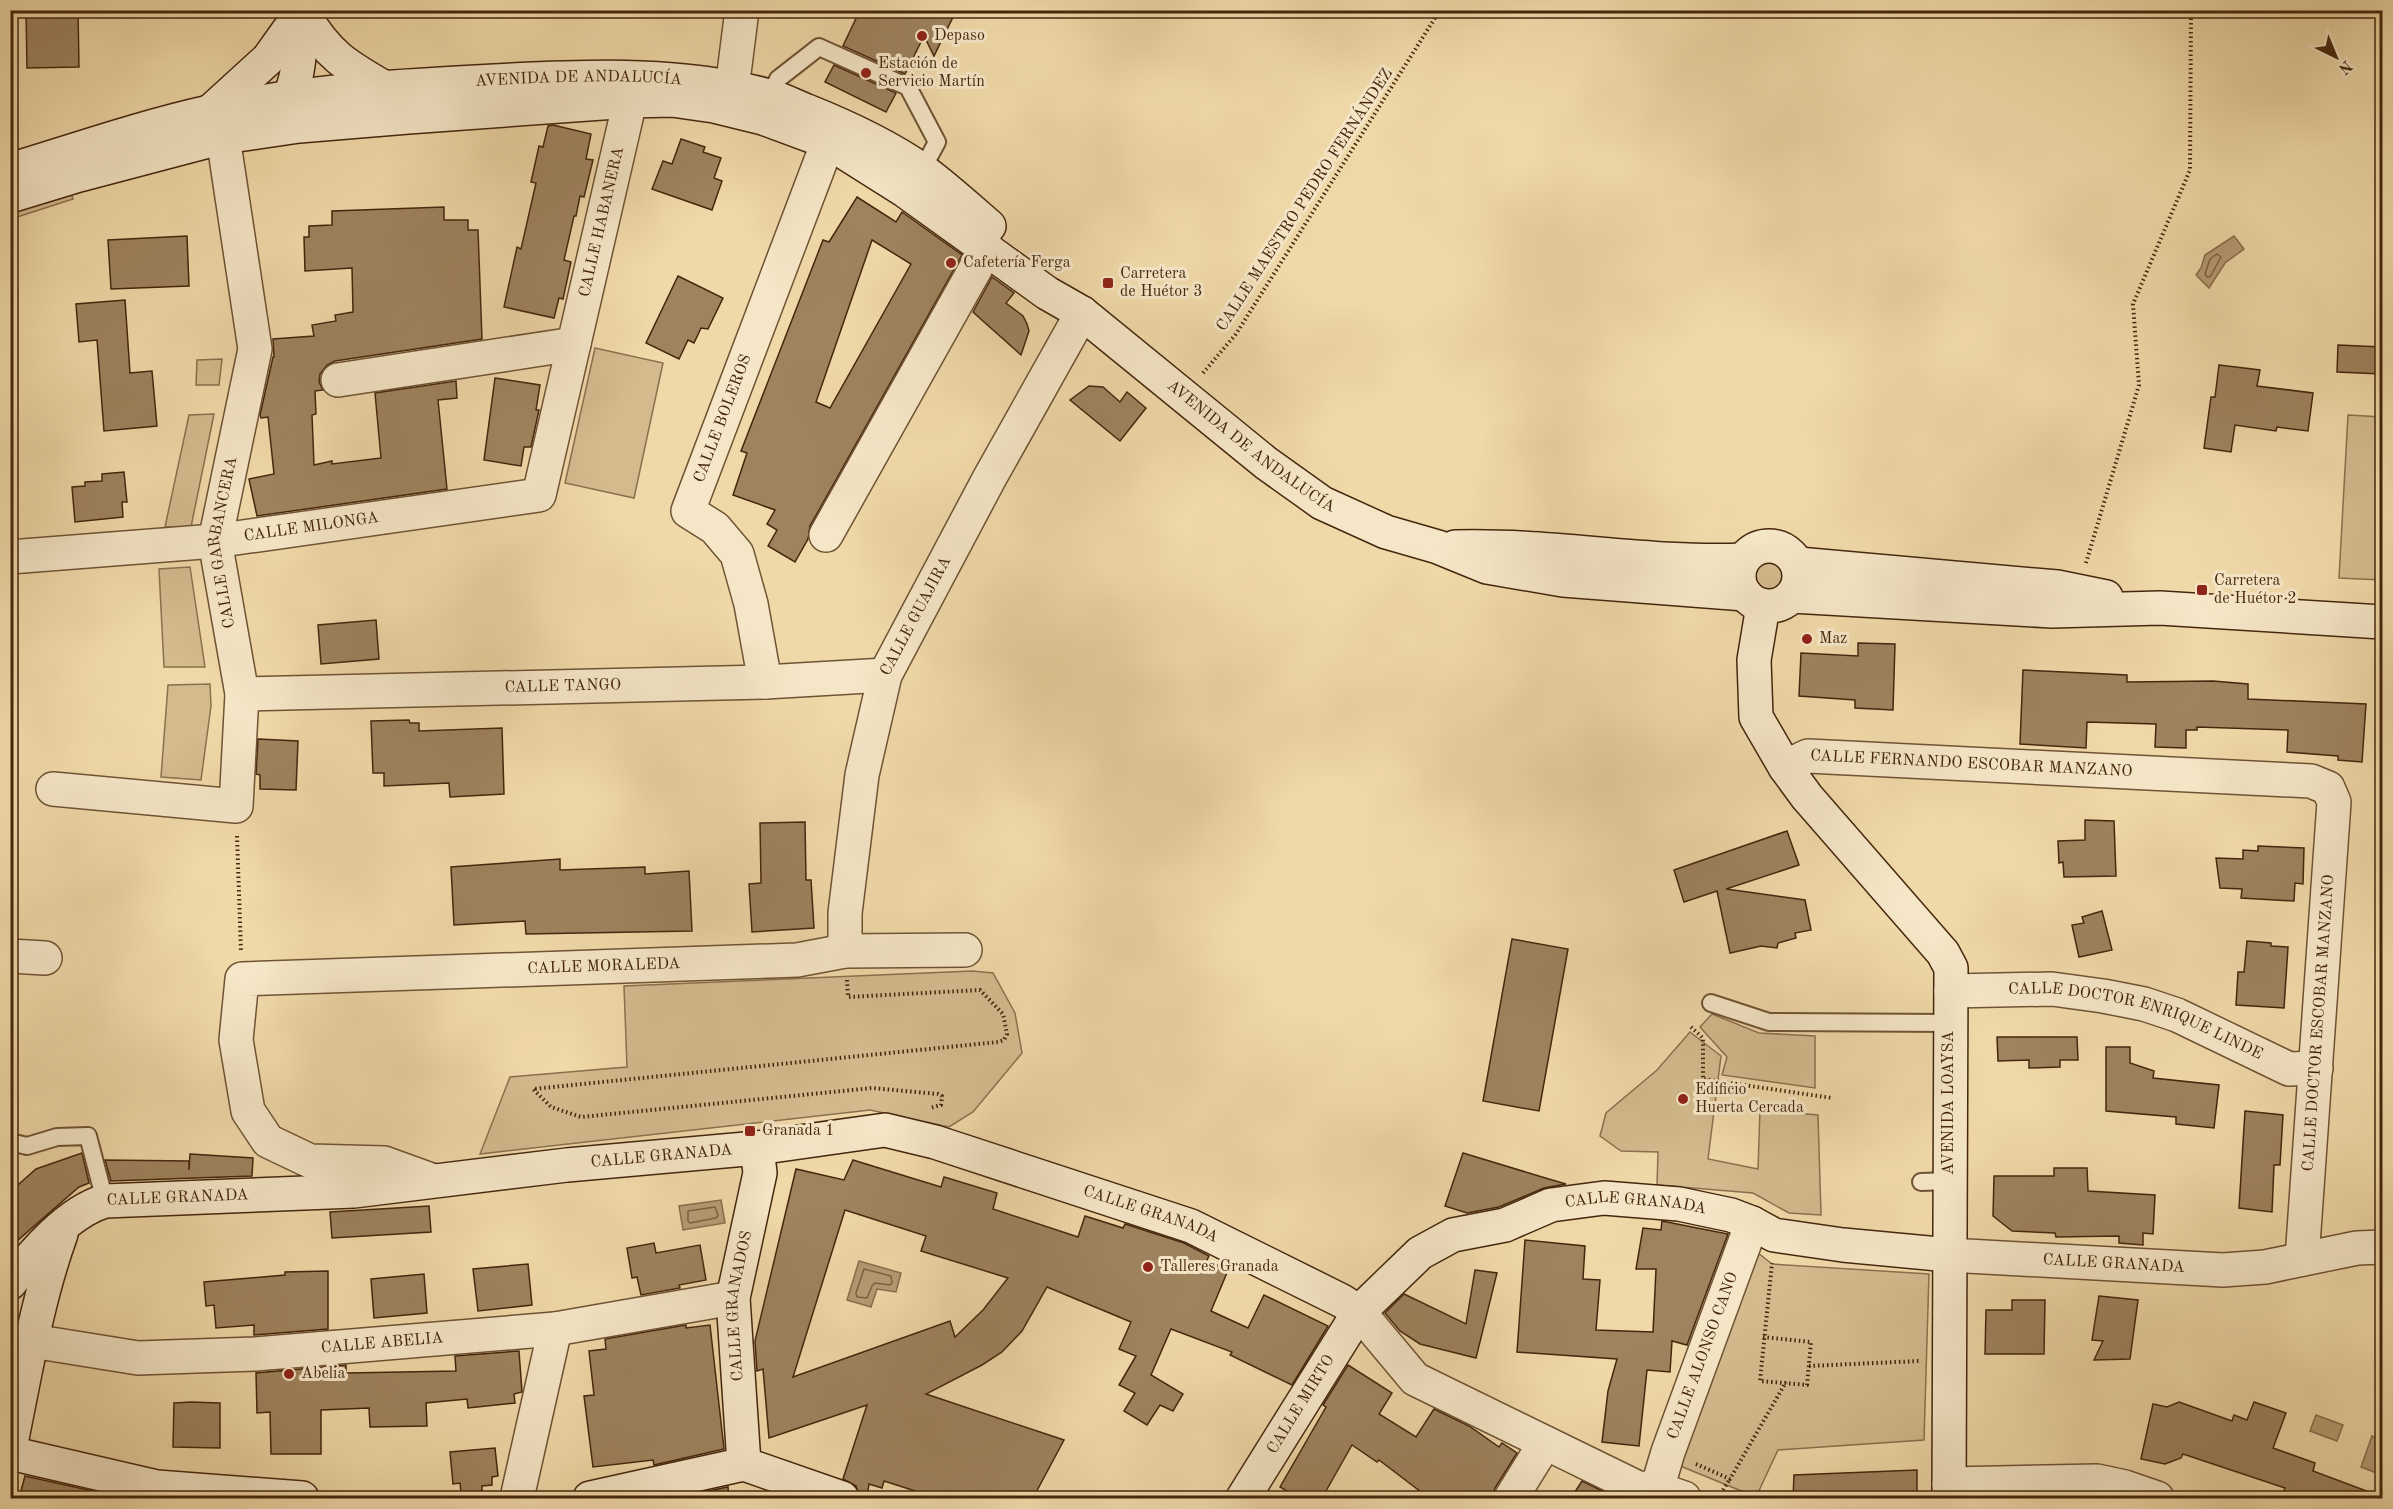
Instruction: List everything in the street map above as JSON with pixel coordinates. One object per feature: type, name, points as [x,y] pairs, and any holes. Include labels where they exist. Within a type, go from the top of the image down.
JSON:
[{"type":"street","points":[[732,88],[742,10]]},
{"type":"street","points":[[297,17],[342,63],[385,88]]},
{"type":"street","points":[[297,17],[286,88],[288,98],[303,105],[324,110],[510,95],[541,107]]},
{"type":"street","points":[[216,124],[268,59],[297,17]]},
{"type":"street","name":"AVENIDA DE ANDALUCÍA","points":[[10,196],[33,172],[216,124],[288,98],[385,88],[561,78],[655,78],[732,88],[770,96],[838,123],[884,146],[922,171],[1058,283],[1082,313]]},
{"type":"street","points":[[630,101],[655,78]]},
{"type":"street","name":"AVENIDA DE ANDALUCÍA","points":[[216,124],[299,126],[541,107],[672,100],[714,106],[763,118],[828,142],[904,190],[1047,293],[1082,313],[1266,463],[1322,503],[1386,532],[1438,547]]},
{"type":"street","name":"CALLE HABANERA","points":[[539,495],[630,101]]},
{"type":"street","name":"CALLE GARBANCERA","points":[[216,124],[255,349],[215,541],[242,694],[236,806]]},
{"type":"street","points":[[828,142],[850,143],[898,170],[912,174],[922,171]]},
{"type":"street","name":"CALLE BOLEROS","points":[[765,682],[751,604],[737,554],[715,528],[688,511],[828,142]]},
{"type":"street","points":[[826,535],[987,248]]},
{"type":"street","name":"CALLE GUAJIRA","points":[[846,964],[845,913],[862,775],[885,675],[984,489],[1082,313]]},
{"type":"street","points":[[338,380],[574,344]]},
{"type":"street","name":"CALLE MILONGA","points":[[10,557],[215,541],[539,495]]},
{"type":"street","points":[[1772,545],[1788,551],[1798,564],[1800,581],[1767,599],[1739,577],[1743,560],[1756,548],[1772,545]]},
{"type":"street","points":[[1438,547],[1498,546],[1703,562],[1743,560]]},
{"type":"street","points":[[1438,547],[1487,567],[1563,580],[1767,599],[2052,611],[2160,608],[2382,622]]},
{"type":"street","points":[[1798,564],[2057,587],[2160,608]]},
{"type":"street","name":"CALLE FERNANDO ESCOBAR MANZANO","points":[[1767,599],[1754,660],[1756,717],[1785,767],[1808,756],[2312,781],[2328,788]]},
{"type":"street","name":"CALLE TANGO","points":[[242,694],[765,682],[885,675]]},
{"type":"street","name":"AVENIDA LOAYSA","points":[[1785,767],[1807,797],[1943,953],[1951,968],[1950,1023],[1935,1181],[1949,1255],[1949,1491]]},
{"type":"street","name":"CALLE DOCTOR ESCOBAR MANZANO","points":[[2302,1259],[2334,802],[2328,788]]},
{"type":"street","points":[[53,789],[236,806]]},
{"type":"street","name":"CALLE MORALEDA","points":[[242,979],[797,960],[846,964],[965,950]]},
{"type":"street","points":[[10,956],[45,958]]},
{"type":"street","points":[[242,979],[236,1040],[248,1112],[268,1141],[310,1161],[384,1163],[431,1180]]},
{"type":"street","name":"CALLE DOCTOR ENRIQUE LINDE","points":[[1951,990],[2052,989],[2144,1004],[2177,1015],[2289,1069],[2316,1068]]},
{"type":"street","name":"CALLE GRANADA","points":[[10,1283],[38,1250],[63,1226],[84,1210],[105,1201],[354,1191],[567,1165],[757,1148],[885,1130],[935,1142],[1191,1226],[1342,1301],[1359,1312],[1420,1253],[1453,1235],[1505,1225],[1551,1205],[1604,1198],[1678,1204],[1731,1215],[1752,1222],[1774,1236],[1949,1255],[2223,1270],[2265,1267],[2357,1248],[2382,1247]]},
{"type":"street","name":"CALLE GRANADOS","points":[[744,1464],[733,1298],[760,1173],[757,1148]]},
{"type":"street","name":"CALLE ALONSO CANO","points":[[1670,1494],[1668,1452],[1752,1222]]},
{"type":"street","points":[[10,1448],[48,1271],[63,1226]]},
{"type":"street","name":"CALLE ABELIA","points":[[32,1341],[138,1358],[255,1354],[555,1329],[733,1298]]},
{"type":"street","points":[[1359,1312],[1415,1379],[1638,1488],[1670,1494]]},
{"type":"street","name":"CALLE MIRTO","points":[[1243,1498],[1359,1312]]},
{"type":"street","points":[[517,1498],[555,1329]]},
{"type":"street","points":[[1511,1498],[1545,1443]]},
{"type":"street","points":[[10,1453],[157,1487],[302,1498]]},
{"type":"street","points":[[590,1498],[744,1464],[842,1498]]},
{"type":"street","points":[[1949,1491],[2097,1481],[2125,1486],[2157,1498]]},
{"type":"lane","points":[[770,96],[778,79],[819,47],[908,87],[936,142],[922,171]]},
{"type":"lane","points":[[1711,1004],[1768,1022],[1950,1023]]},
{"type":"lane","points":[[10,1142],[27,1146],[57,1137],[88,1136],[105,1201]]},
{"type":"path","name":"CALLE MAESTRO PEDRO FERNÁNDEZ","points":[[1183,397],[1236,334],[1440,10]]},
{"type":"path","points":[[2079,591],[2139,385],[2133,304],[2190,170],[2191,10]]},
{"type":"path","points":[[236,806],[242,979]]},
{"type":"path","points":[[846,964],[848,997],[980,990],[1003,1014],[1007,1034],[1004,1040],[988,1043],[533,1089],[551,1107],[581,1117],[872,1088],[942,1096],[941,1105],[926,1109]]},
{"type":"path","points":[[1691,1027],[1703,1038],[1703,1079],[1832,1098]]},
{"type":"path","points":[[1763,1338],[1811,1342],[1807,1385],[1760,1381],[1763,1338],[1774,1254]]},
{"type":"path","points":[[1809,1366],[1926,1361]]},
{"type":"path","points":[[1723,1490],[1786,1382]]},
{"type":"path","points":[[1668,1452],[1730,1479]]},
{"type":"shaded area","points":[[69,187],[73,199],[11,219],[10,206]]},
{"type":"shaded area","points":[[595,348],[663,363],[634,498],[565,483]]},
{"type":"shaded area","points":[[222,359],[219,385],[196,385],[197,360]]},
{"type":"shaded area","points":[[214,414],[191,527],[165,527],[189,415]]},
{"type":"shaded area","points":[[2348,415],[2382,417],[2382,580],[2339,578]]},
{"type":"shaded area","points":[[1769,559],[1780,564],[1785,575],[1780,586],[1769,591],[1758,586],[1753,575],[1758,564]]},
{"type":"shaded area","points":[[190,567],[205,667],[164,667],[159,569]]},
{"type":"shaded area","points":[[210,684],[211,706],[201,780],[161,777],[168,685]]},
{"type":"shaded area","points":[[972,971],[993,973],[1015,1013],[1022,1053],[973,1112],[949,1127],[870,1110],[480,1154],[510,1077],[627,1067],[624,986]]},
{"type":"shaded area","points":[[1712,1014],[1759,1033],[1815,1036],[1815,1088],[1722,1075],[1727,1057],[1700,1027]]},
{"type":"shaded area","points":[[1690,1032],[1721,1056],[1708,1159],[1758,1169],[1760,1110],[1818,1115],[1821,1215],[1789,1213],[1753,1193],[1657,1185],[1658,1152],[1621,1151],[1600,1136],[1606,1113],[1657,1070]]},
{"type":"shaded area","points":[[1747,1244],[1772,1264],[1929,1274],[1924,1440],[1778,1450],[1756,1497],[1668,1461]]},
{"type":"water","points":[[2234,236],[2244,249],[2225,263],[2209,288],[2196,275],[2205,255]]},
{"type":"water","points":[[721,1200],[725,1223],[683,1230],[679,1206]]},
{"type":"water","points":[[859,1261],[901,1273],[896,1292],[877,1289],[871,1307],[847,1300]]},
{"type":"water","points":[[2316,1415],[2343,1425],[2337,1441],[2310,1431]]},
{"type":"water","points":[[2372,1436],[2382,1440],[2382,1464],[2379,1474],[2361,1467]]},
{"type":"building","points":[[26,10],[78,10],[79,67],[27,68]]},
{"type":"building","points":[[860,10],[939,10],[953,17],[934,56],[924,36],[905,74],[843,46]]},
{"type":"building","points":[[834,65],[896,93],[886,112],[825,82]]},
{"type":"building","points":[[553,125],[591,134],[586,159],[593,160],[584,197],[580,196],[576,216],[574,216],[564,260],[571,262],[563,299],[559,298],[554,318],[504,307],[517,247],[521,249],[536,183],[531,182],[539,146],[543,147],[548,126]]},
{"type":"building","points":[[681,139],[705,147],[703,152],[721,158],[714,178],[722,181],[712,210],[652,189],[663,161],[672,164]]},
{"type":"building","points":[[857,197],[896,222],[902,212],[962,255],[810,526],[808,539],[795,562],[768,546],[777,530],[767,524],[775,510],[733,495],[747,453],[741,451],[823,240],[829,242]],"holes":[[[872,240],[911,264],[830,408],[816,402]]]},
{"type":"building","points":[[444,207],[444,220],[468,220],[468,230],[478,230],[482,339],[335,361],[327,365],[320,374],[319,382],[323,390],[315,391],[316,414],[312,415],[314,465],[332,461],[332,464],[381,458],[375,393],[456,381],[457,398],[438,400],[447,489],[257,516],[249,479],[274,474],[268,417],[261,418],[260,415],[274,357],[273,339],[314,336],[312,325],[336,321],[335,315],[353,312],[352,268],[305,271],[304,237],[309,237],[309,226],[332,225],[332,211]]},
{"type":"building","points":[[187,236],[189,286],[111,289],[108,240]]},
{"type":"building","points":[[678,276],[723,298],[708,329],[701,328],[694,343],[688,340],[679,359],[646,343]]},
{"type":"building","points":[[992,277],[1014,293],[1006,303],[1023,316],[1027,324],[1029,331],[1021,355],[973,312]]},
{"type":"building","points":[[125,300],[130,373],[152,371],[157,426],[104,431],[97,340],[79,342],[76,304]]},
{"type":"building","points":[[2338,345],[2382,347],[2382,374],[2337,372]]},
{"type":"building","points":[[2219,365],[2260,370],[2257,386],[2313,393],[2308,431],[2277,427],[2276,431],[2235,425],[2231,452],[2204,448],[2211,397],[2215,397]]},
{"type":"building","points":[[495,378],[540,385],[536,410],[539,410],[531,447],[524,447],[521,466],[484,460]]},
{"type":"building","points":[[1089,386],[1103,387],[1120,402],[1127,392],[1146,408],[1120,441],[1070,400]]},
{"type":"building","points":[[124,472],[127,502],[122,502],[123,517],[75,522],[72,487],[85,486],[85,482],[102,481],[102,474]]},
{"type":"building","points":[[376,620],[379,659],[321,664],[318,625]]},
{"type":"building","points":[[1858,643],[1895,644],[1893,710],[1855,708],[1855,700],[1799,696],[1801,653],[1858,656]]},
{"type":"building","points":[[2023,670],[2127,675],[2127,682],[2213,681],[2248,684],[2248,699],[2366,704],[2362,762],[2338,760],[2338,756],[2287,752],[2288,730],[2197,727],[2197,730],[2186,730],[2186,748],[2155,747],[2156,724],[2087,722],[2086,748],[2020,744]]},
{"type":"building","points":[[409,720],[410,723],[419,723],[419,731],[502,728],[504,794],[450,797],[449,783],[384,786],[384,773],[373,773],[371,721]]},
{"type":"building","points":[[258,739],[298,741],[296,790],[260,789],[260,775],[256,774]]},
{"type":"building","points":[[2085,820],[2114,821],[2116,876],[2064,877],[2063,862],[2059,863],[2058,841],[2085,840]]},
{"type":"building","points":[[805,822],[806,880],[811,880],[814,928],[752,932],[749,884],[761,883],[760,823]]},
{"type":"building","points":[[1787,831],[1799,865],[1726,889],[1805,900],[1811,930],[1795,933],[1796,938],[1778,943],[1777,948],[1761,946],[1730,953],[1717,891],[1684,902],[1674,870]]},
{"type":"building","points":[[2258,846],[2304,848],[2303,884],[2295,883],[2294,901],[2241,898],[2242,889],[2220,888],[2216,858],[2243,859],[2243,850],[2258,851]]},
{"type":"building","points":[[560,859],[560,870],[645,867],[645,874],[689,871],[692,931],[526,934],[525,921],[454,925],[451,867]]},
{"type":"building","points":[[2102,911],[2112,950],[2079,957],[2072,925],[2084,923],[2082,917]]},
{"type":"building","points":[[1512,939],[1568,949],[1539,1111],[1483,1101]]},
{"type":"building","points":[[2247,941],[2288,947],[2284,1008],[2236,1005],[2238,972],[2244,972]]},
{"type":"building","points":[[1997,1037],[2077,1037],[2078,1060],[2060,1060],[2060,1067],[2029,1068],[2029,1060],[1998,1061]]},
{"type":"building","points":[[2106,1047],[2130,1047],[2130,1063],[2154,1071],[2153,1078],[2219,1085],[2214,1128],[2176,1124],[2176,1117],[2106,1111]]},
{"type":"building","points":[[2245,1111],[2283,1115],[2280,1165],[2274,1165],[2272,1212],[2239,1208]]},
{"type":"building","points":[[82,1153],[89,1183],[79,1187],[10,1247],[10,1192],[36,1169]]},
{"type":"building","points":[[1463,1153],[1566,1184],[1544,1188],[1499,1207],[1467,1213],[1445,1206]]},
{"type":"building","points":[[190,1154],[253,1158],[252,1176],[111,1181],[105,1160],[189,1161],[189,1170]]},
{"type":"building","points":[[853,1160],[941,1187],[944,1177],[997,1193],[993,1209],[1078,1237],[1085,1216],[1123,1228],[1125,1224],[1184,1243],[1209,1256],[1206,1262],[1229,1268],[1211,1311],[1248,1328],[1264,1295],[1328,1326],[1292,1385],[1230,1355],[1232,1352],[1171,1329],[1151,1375],[1183,1394],[1173,1411],[1160,1405],[1147,1425],[1124,1411],[1135,1393],[1119,1385],[1136,1356],[1119,1349],[1131,1322],[1047,1287],[1022,1331],[1002,1352],[926,1394],[1064,1440],[1033,1498],[937,1498],[884,1481],[882,1488],[869,1484],[867,1498],[860,1498],[856,1486],[843,1479],[867,1405],[769,1438],[763,1369],[757,1371],[755,1341],[796,1169],[844,1180]],"holes":[[[845,1210],[926,1236],[921,1251],[1008,1278],[983,1310],[955,1337],[950,1321],[793,1377]]]},
{"type":"building","points":[[2054,1168],[2087,1168],[2088,1191],[2155,1195],[2153,1234],[2143,1233],[2143,1245],[2119,1243],[2119,1236],[2056,1237],[2055,1233],[2012,1231],[1993,1216],[1994,1176],[2054,1176]]},
{"type":"building","points":[[429,1206],[431,1232],[332,1238],[330,1212]]},
{"type":"building","points":[[1662,1221],[1728,1234],[1687,1345],[1672,1341],[1670,1372],[1647,1370],[1639,1446],[1602,1442],[1608,1391],[1617,1359],[1517,1352],[1525,1240],[1585,1246],[1583,1279],[1600,1280],[1596,1330],[1653,1332],[1656,1269],[1636,1269],[1643,1228],[1661,1230]]},
{"type":"building","points":[[654,1243],[656,1253],[700,1245],[706,1280],[679,1285],[680,1288],[641,1295],[637,1277],[632,1278],[627,1248]]},
{"type":"building","points":[[528,1264],[532,1305],[478,1311],[473,1269]]},
{"type":"building","points":[[1475,1270],[1497,1273],[1476,1358],[1420,1344],[1400,1331],[1385,1313],[1404,1294],[1466,1324]]},
{"type":"building","points":[[328,1271],[328,1329],[254,1335],[254,1325],[216,1328],[214,1305],[206,1306],[204,1282],[285,1275],[285,1272]]},
{"type":"building","points":[[424,1274],[427,1313],[374,1318],[371,1279]]},
{"type":"building","points":[[2099,1296],[2138,1300],[2130,1359],[2094,1360],[2103,1341],[2092,1340]]},
{"type":"building","points":[[2012,1300],[2045,1300],[2044,1354],[1985,1354],[1986,1310],[2012,1310]]},
{"type":"building","points":[[686,1325],[686,1328],[710,1325],[724,1449],[654,1465],[653,1460],[593,1467],[584,1396],[594,1395],[589,1351],[606,1349],[605,1339]]},
{"type":"building","points":[[519,1351],[522,1392],[514,1394],[515,1403],[468,1408],[467,1399],[426,1403],[427,1426],[370,1427],[369,1408],[321,1410],[321,1454],[271,1454],[270,1412],[257,1413],[256,1373],[346,1365],[346,1373],[456,1371],[455,1356]]},
{"type":"building","points":[[1348,1365],[1392,1393],[1379,1414],[1416,1437],[1434,1409],[1469,1426],[1499,1447],[1502,1443],[1517,1453],[1495,1488],[1492,1498],[1429,1498],[1379,1460],[1377,1462],[1352,1445],[1322,1498],[1299,1498],[1280,1487],[1326,1407],[1323,1405]]},
{"type":"building","points":[[2179,1402],[2232,1421],[2234,1415],[2247,1420],[2254,1402],[2286,1413],[2273,1448],[2315,1463],[2313,1471],[2380,1496],[2380,1498],[2281,1498],[2285,1488],[2183,1454],[2181,1458],[2165,1464],[2141,1459],[2153,1404],[2167,1407]]},
{"type":"building","points":[[174,1403],[220,1403],[220,1448],[173,1447]]},
{"type":"building","points":[[495,1448],[498,1476],[492,1477],[492,1485],[482,1486],[482,1491],[461,1493],[460,1483],[453,1484],[450,1452]]},
{"type":"building","points":[[1917,1470],[1917,1498],[1793,1498],[1794,1475]]},
{"type":"building","points":[[25,1476],[119,1497],[19,1498]]},
{"type":"building","points":[[1582,1481],[1617,1498],[1571,1498]]},
{"type":"building","points":[[728,1487],[729,1498],[675,1498]]},
{"type":"place","name":"Depaso","points":[[922,36]]},
{"type":"place","name":"Estación de Servicio Martín","points":[[866,73]]},
{"type":"place","name":"Cafetería Ferga","points":[[951,263]]},
{"type":"place","name":"Carretera de Huétor 3","points":[[1108,283]]},
{"type":"place","name":"Carretera de Huétor 2","points":[[2202,590]]},
{"type":"place","name":"Maz","points":[[1807,639]]},
{"type":"place","name":"Edificio Huerta Cercada","points":[[1683,1099]]},
{"type":"place","name":"Granada 1","points":[[750,1131]]},
{"type":"place","name":"Talleres Granada","points":[[1148,1267]]},
{"type":"place","name":"Abelia","points":[[289,1374]]}]
